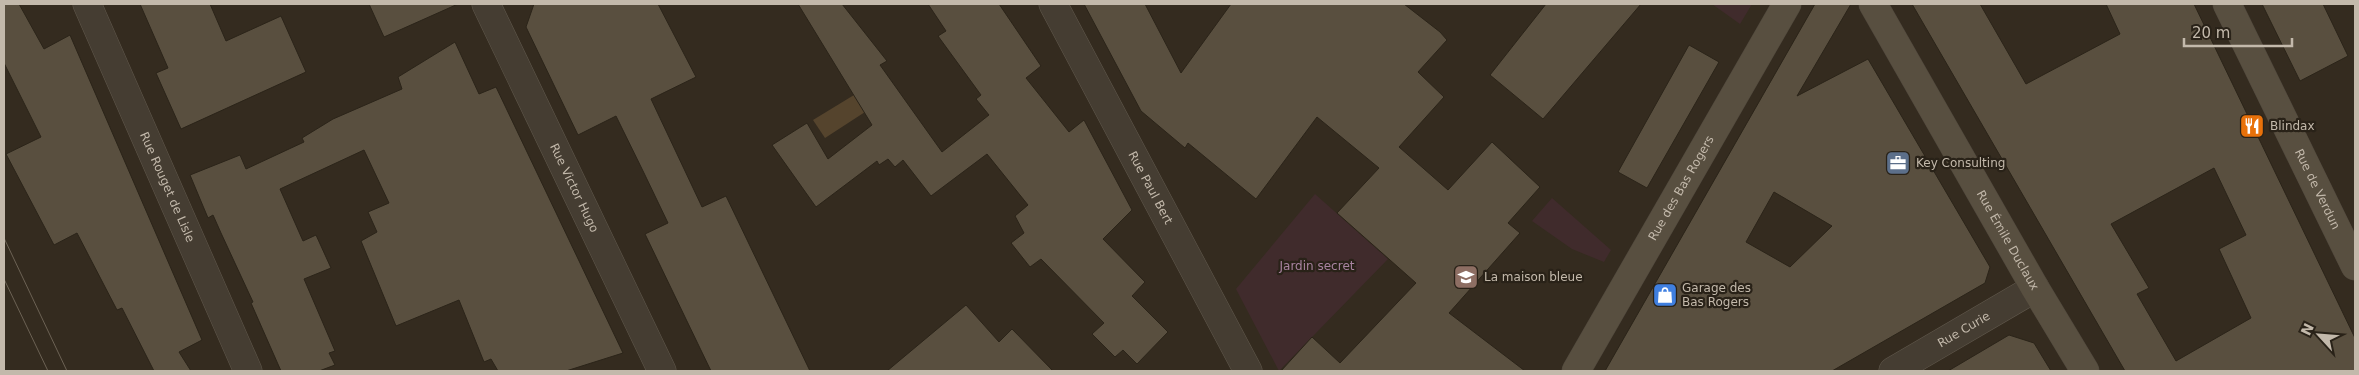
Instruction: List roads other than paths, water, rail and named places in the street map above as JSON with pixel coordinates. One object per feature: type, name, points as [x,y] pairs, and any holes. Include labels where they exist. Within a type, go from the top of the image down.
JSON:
[{"type":"street","name":"Rue Rouget de Lisle","points":[[88,4],[248,371]]},
{"type":"street","name":"Rue Victor Hugo","points":[[486,4],[662,371]]},
{"type":"street","name":"Rue Paul Bert","points":[[1053,4],[1248,371]]},
{"type":"street","name":"Rue des Bas Rogers","points":[[1576,371],[1787,4]]},
{"type":"street","name":"Rue Émile Duclaux","points":[[1873,4],[2035,288],[2085,371]]},
{"type":"street","name":"Rue de Verdun","points":[[2227,4],[2355,266]]},
{"type":"street","name":"Rue Curie","points":[[1893,371],[2035,288]]},
{"type":"tram line","points":[[4,238],[67,371]]},
{"type":"tram line","points":[[4,279],[48,371]]},
{"type":"place","name":"Blindax","points":[[2252,126]]},
{"type":"place","name":"Key Consulting","points":[[1898,163]]},
{"type":"place","name":"La maison bleue","points":[[1466,277]]},
{"type":"place","name":"Garage des Bas Rogers","points":[[1665,295]]},
{"type":"park label","name":"Jardin secret","points":[[1317,266]]}]
